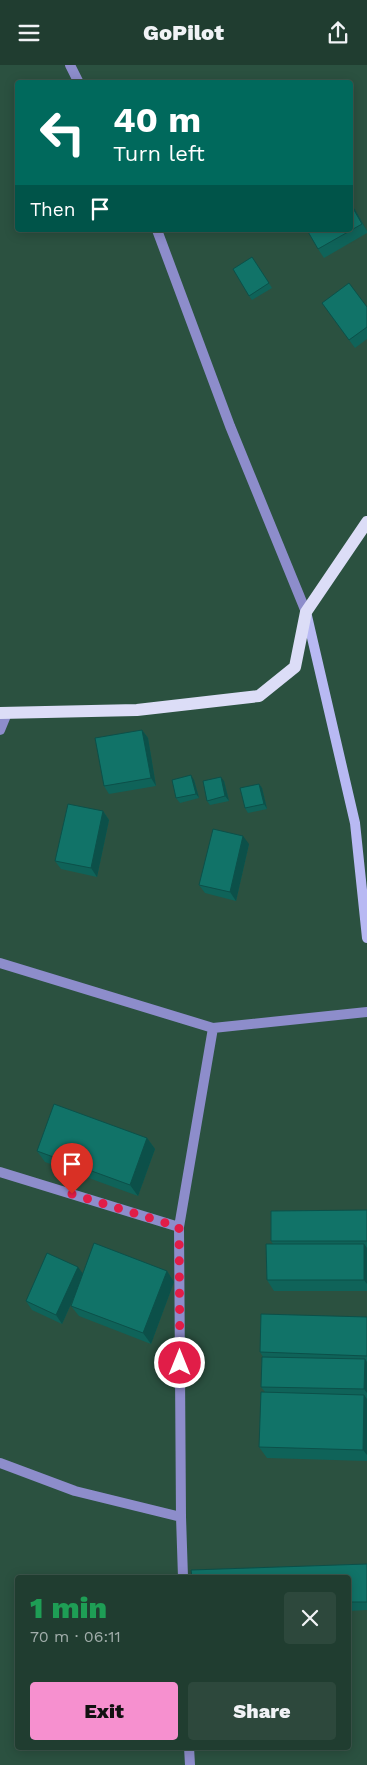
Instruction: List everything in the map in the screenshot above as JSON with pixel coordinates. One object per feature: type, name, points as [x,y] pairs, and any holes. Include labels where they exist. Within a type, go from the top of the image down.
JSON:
[{"type":"main road","points":[[4,713],[137,710],[259,696],[295,667],[306,612],[367,522]]},
{"type":"street","points":[[70,65],[78,80]]},
{"type":"street","points":[[158,232],[230,426],[306,612],[355,823],[367,938]]},
{"type":"street","points":[[0,730],[4,713]]},
{"type":"street","points":[[0,963],[213,1028],[367,1012]]},
{"type":"street","points":[[183,1575],[179,1227],[213,1028]]},
{"type":"street","points":[[0,1172],[179,1227]]},
{"type":"street","points":[[0,1463],[75,1491],[181,1517]]},
{"type":"street","points":[[189,1750],[190,1765]]},
{"type":"building","points":[[353,208],[362,224],[353,229]]},
{"type":"building","points":[[308,232],[348,232],[318,249]]},
{"type":"building","points":[[252,257],[269,283],[249,296],[233,269]]},
{"type":"building","points":[[349,283],[367,307],[367,327],[349,340],[322,303]]},
{"type":"building","points":[[142,730],[151,778],[104,786],[95,738]]},
{"type":"building","points":[[191,775],[196,794],[176,798],[172,780]]},
{"type":"building","points":[[221,777],[225,796],[207,801],[203,781]]},
{"type":"building","points":[[259,784],[264,804],[245,808],[240,788]]},
{"type":"building","points":[[68,804],[103,811],[91,868],[55,861]]},
{"type":"building","points":[[213,829],[243,836],[230,892],[199,885]]},
{"type":"building","points":[[54,1104],[147,1138],[130,1185],[37,1151]]},
{"type":"building","points":[[367,1210],[367,1241],[271,1241],[271,1211]]},
{"type":"building","points":[[94,1243],[167,1271],[143,1333],[71,1306]]},
{"type":"building","points":[[266,1244],[364,1244],[364,1280],[267,1280]]},
{"type":"building","points":[[47,1253],[78,1267],[56,1315],[26,1301]]},
{"type":"building","points":[[261,1314],[367,1317],[367,1356],[260,1352]]},
{"type":"building","points":[[262,1357],[365,1359],[364,1389],[261,1387]]},
{"type":"building","points":[[261,1392],[364,1395],[363,1450],[259,1447]]},
{"type":"building","points":[[367,1564],[367,1602],[351,1602],[351,1575],[192,1575],[191,1570]]},
{"type":"route","points":[[72,1194],[179,1227],[180,1363]]}]
